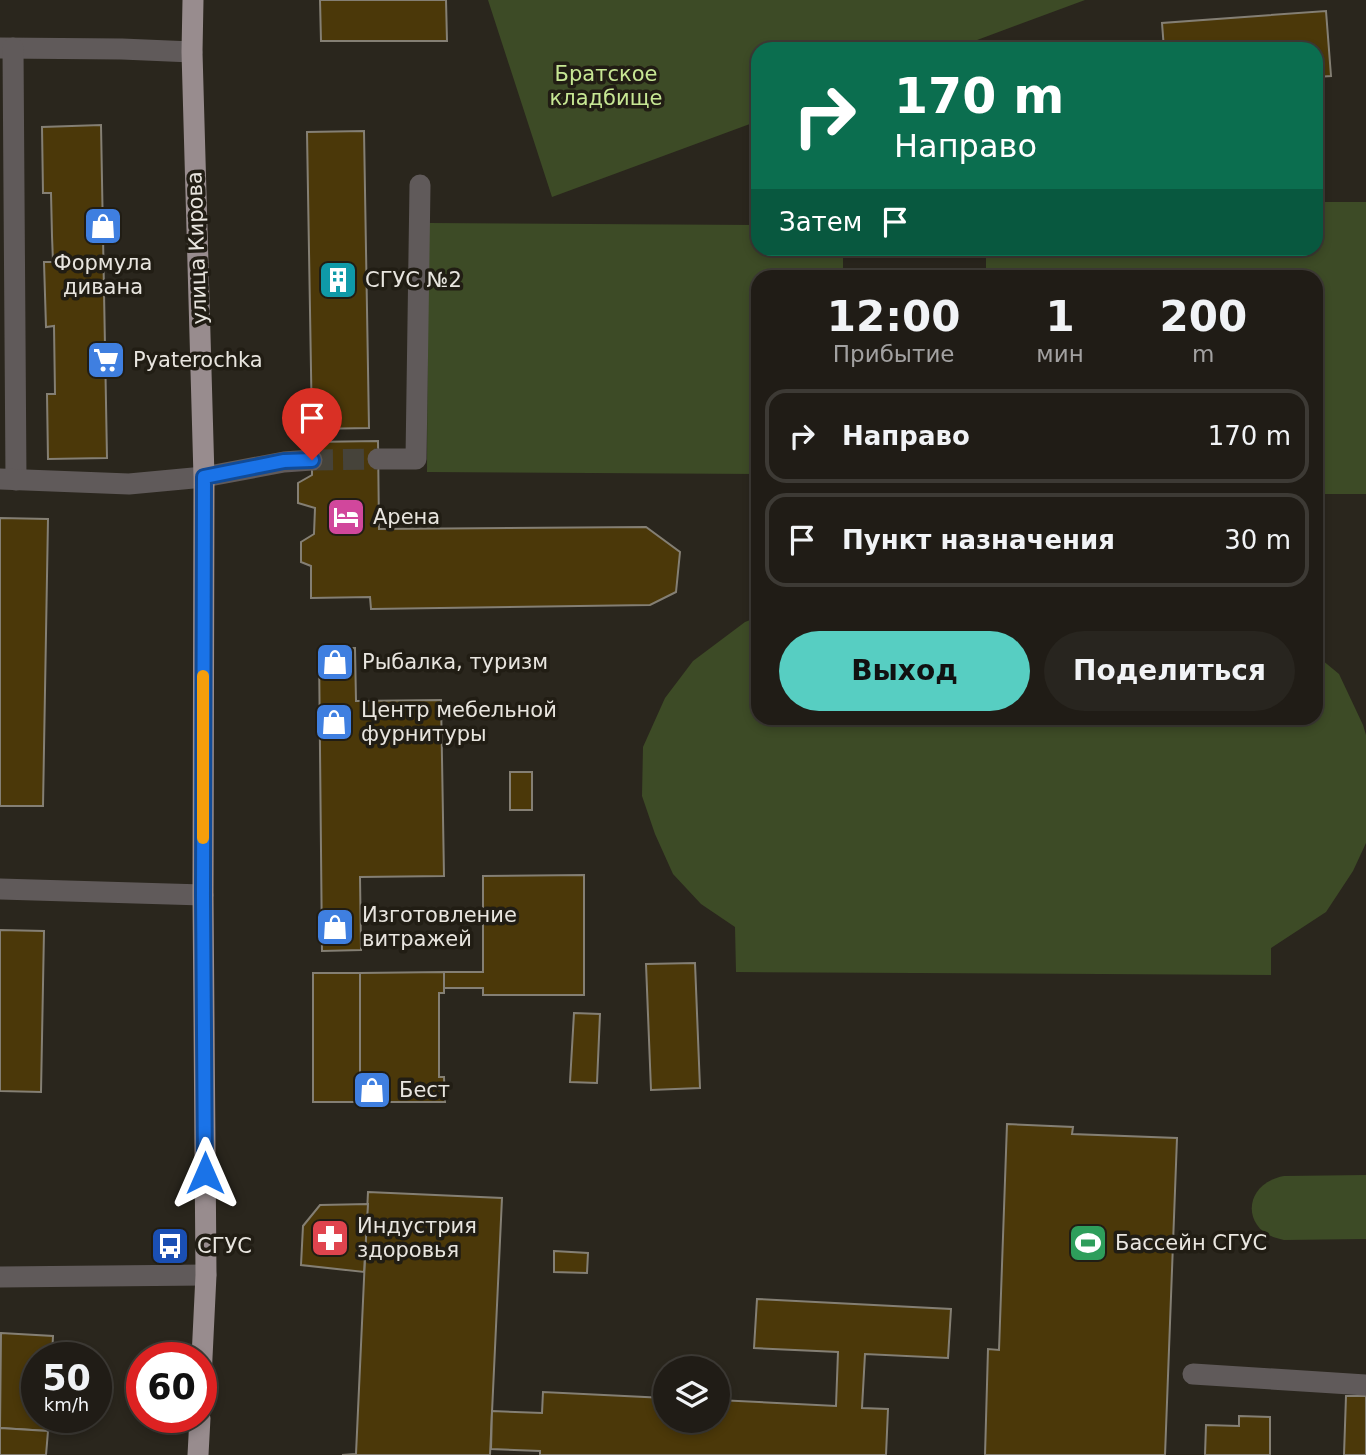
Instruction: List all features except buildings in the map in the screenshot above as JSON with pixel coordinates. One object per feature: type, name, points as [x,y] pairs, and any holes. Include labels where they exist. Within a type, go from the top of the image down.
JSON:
[{"type":"main road","name":"улица Кирова","points":[[192,0],[204,477],[206,1275],[203,1342]]},
{"type":"main road","points":[[198,1455],[199,1433]]},
{"type":"street","points":[[192,52],[7,48],[8,479],[129,484],[204,477],[284,461],[312,460]]},
{"type":"street","points":[[378,459],[416,459],[420,185]]},
{"type":"street","points":[[0,890],[203,895]]},
{"type":"street","points":[[0,1277],[206,1275]]},
{"type":"street","points":[[1193,1374],[1366,1385]]},
{"type":"green space","name":"Братское кладбище","points":[[488,0],[1085,0],[972,42],[751,42],[751,124],[552,197]]},
{"type":"green space","points":[[1323,202],[1366,202],[1366,494],[1323,494],[1323,270],[986,270],[986,256],[1323,256]]},
{"type":"green space","points":[[428,223],[751,225],[751,256],[843,256],[843,270],[751,270],[751,474],[427,472]]},
{"type":"green space","points":[[751,620],[751,725],[1323,725],[1323,661],[1339,674],[1366,735],[1366,843],[1353,871],[1326,912],[1271,948],[1271,975],[736,972],[735,927],[701,904],[673,874],[655,834],[642,796],[643,747],[665,698],[693,661]]},
{"type":"green space","points":[[1366,1175],[1366,1239],[1284,1240],[1270,1236],[1254,1219],[1254,1198],[1260,1188],[1270,1181],[1284,1176]]},
{"type":"tunnel","points":[[312,460],[378,459]]},
{"type":"slow traffic","points":[[203,676],[203,838]]},
{"type":"place","name":"Формула дивана","points":[[103,226]]},
{"type":"place","name":"СГУС №2","points":[[338,280]]},
{"type":"place","name":"Pyaterochka","points":[[106,360]]},
{"type":"place","name":"Арена","points":[[346,517]]},
{"type":"place","name":"Рыбалка, туризм","points":[[335,662]]},
{"type":"place","name":"Центр мебельной фурнитуры","points":[[334,722]]},
{"type":"place","name":"Изготовление витражей","points":[[335,927]]},
{"type":"place","name":"Бест","points":[[372,1090]]},
{"type":"place","name":"Индустрия здоровья","points":[[330,1238]]},
{"type":"place","name":"Бассейн СГУС","points":[[1088,1243]]},
{"type":"place","name":"СГУС","points":[[170,1246]]},
{"type":"route","points":[[205,1173],[204,477],[284,461],[312,460]]}]
